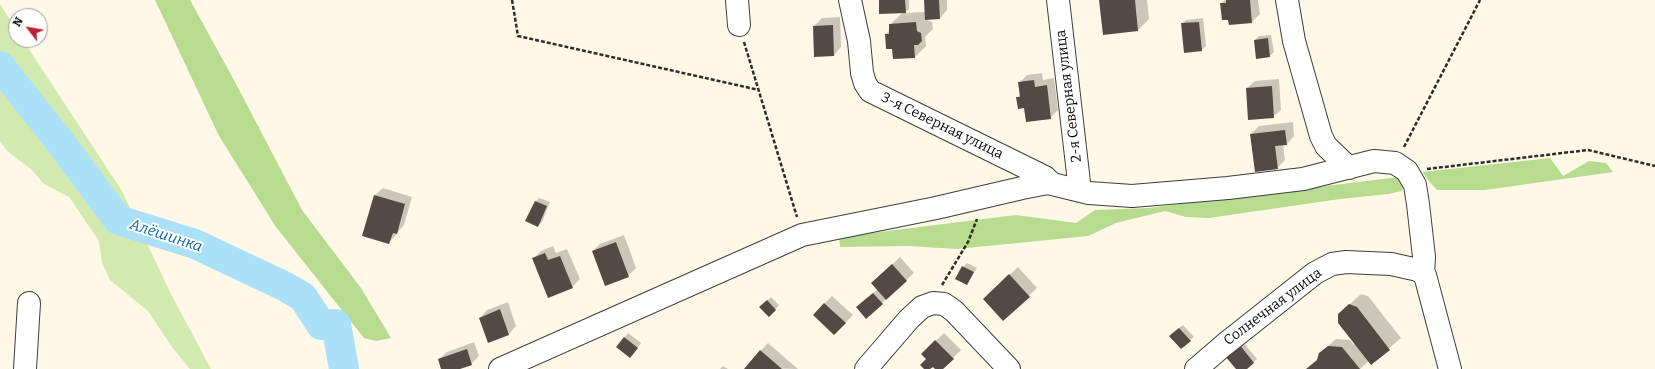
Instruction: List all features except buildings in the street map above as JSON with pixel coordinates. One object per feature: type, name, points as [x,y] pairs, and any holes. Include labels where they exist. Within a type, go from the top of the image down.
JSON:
[{"type":"street","points":[[737,0],[739,25]]},
{"type":"street","name":"3-я Северная улица","points":[[850,0],[859,41],[862,73],[865,83],[870,91],[1045,176],[1052,184]]},
{"type":"street","name":"2-я Северная улица","points":[[1058,0],[1080,191]]},
{"type":"street","points":[[1287,0],[1294,41],[1321,136],[1326,146],[1348,168]]},
{"type":"street","points":[[500,369],[802,235],[936,208],[1022,188],[1052,184],[1089,193],[1132,196],[1228,188],[1303,179],[1374,161],[1401,167],[1415,184],[1424,257],[1423,273],[1425,275],[1450,369]]},
{"type":"street","name":"Солнечная улица","points":[[1196,369],[1224,344],[1291,292],[1315,274],[1332,264],[1346,262],[1391,264],[1418,270],[1423,273]]},
{"type":"street","points":[[25,369],[29,303]]},
{"type":"street","points":[[872,367],[909,319],[922,307],[933,303],[944,304],[954,311],[1009,369]]},
{"type":"path","points":[[512,0],[518,36],[759,90]]},
{"type":"path","points":[[1401,167],[1480,0]]},
{"type":"path","points":[[739,25],[802,235]]},
{"type":"path","points":[[1401,167],[1588,150],[1655,166]]},
{"type":"path","points":[[933,303],[958,259],[976,222],[980,198]]},
{"type":"green space","points":[[155,0],[190,0],[302,210],[361,288],[391,338],[376,341],[364,338],[276,227],[219,136]]},
{"type":"green space","points":[[0,4],[8,16],[8,48],[28,48],[122,191],[171,294],[211,369],[190,369],[172,347],[148,311],[110,280],[102,263],[99,241],[69,197],[44,184],[32,170],[7,151],[0,141]]},
{"type":"green space","points":[[1550,158],[1563,176],[1589,161],[1606,163],[1613,172],[1485,190],[1437,190],[1423,172]]},
{"type":"green space","points":[[1399,177],[1403,185],[1402,191],[1388,194],[1340,199],[1209,218],[1186,217],[1165,211],[1116,223],[1088,236],[957,249],[908,246],[840,247],[839,237],[1016,215],[1076,223],[1095,210],[1148,208]]},
{"type":"waterway","name":"Алёшинка","points":[[0,66],[61,143],[118,220],[195,244],[284,286],[303,297],[321,325],[336,324],[344,369]]}]
